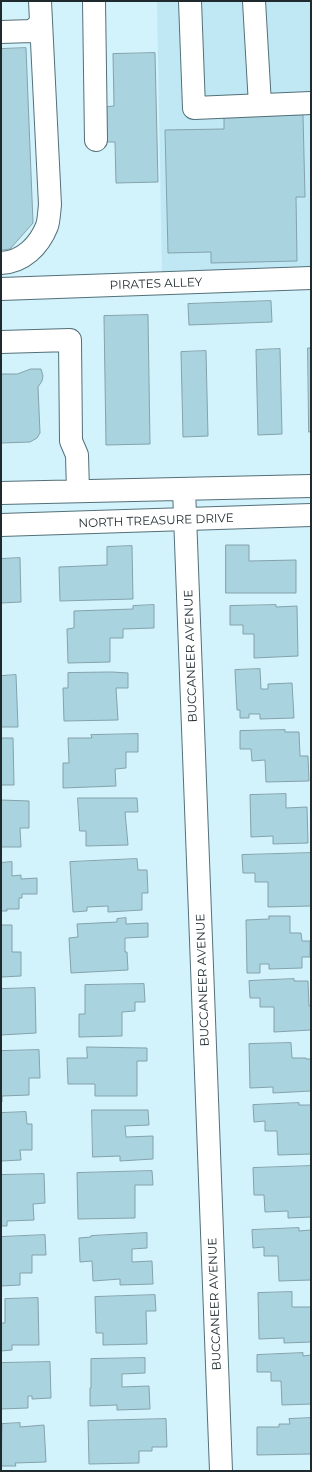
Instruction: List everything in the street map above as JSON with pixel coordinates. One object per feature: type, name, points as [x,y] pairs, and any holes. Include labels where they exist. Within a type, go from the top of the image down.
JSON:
[{"type":"street","points":[[1,263],[7,263],[24,256],[39,242],[48,225],[50,205],[40,1]]},
{"type":"street","points":[[94,1],[96,140]]},
{"type":"street","points":[[190,1],[194,108],[311,103]]},
{"type":"street","points":[[254,1],[260,105]]},
{"type":"street","points":[[1,32],[32,31],[41,22]]},
{"type":"street","name":"PIRATES ALLEY","points":[[1,289],[311,278]]},
{"type":"street","points":[[1,342],[70,340],[71,441],[77,455],[78,491]]},
{"type":"street","points":[[1,493],[311,486]]},
{"type":"street","name":"BUCCANEER AVENUE","points":[[184,488],[221,1471]]},
{"type":"street","name":"NORTH TREASURE DRIVE","points":[[1,525],[311,515]]},
{"type":"shaded area","points":[[157,1],[311,1],[311,268],[162,274]]},
{"type":"building","points":[[26,48],[33,223],[10,249],[1,250],[1,49]]},
{"type":"building","points":[[155,53],[158,182],[116,183],[115,142],[104,142],[103,107],[114,106],[113,54]]},
{"type":"building","points":[[303,115],[305,197],[296,197],[297,261],[211,263],[211,252],[168,253],[165,130],[224,129],[224,118]]},
{"type":"building","points":[[271,301],[272,322],[189,325],[188,304]]},
{"type":"building","points":[[148,315],[150,444],[106,445],[104,316]]},
{"type":"building","points":[[308,348],[311,348],[311,431],[309,432]]},
{"type":"building","points":[[280,349],[282,434],[258,435],[256,350]]},
{"type":"building","points":[[206,351],[208,436],[183,437],[181,352]]},
{"type":"building","points":[[31,369],[41,369],[43,376],[38,387],[40,433],[37,438],[30,442],[1,443],[1,374],[17,374]]},
{"type":"building","points":[[226,545],[249,545],[249,561],[296,560],[296,593],[226,593]]},
{"type":"building","points":[[132,546],[133,599],[60,601],[59,567],[107,565],[107,547]]},
{"type":"building","points":[[20,558],[21,602],[1,603],[1,559]]},
{"type":"building","points":[[154,605],[154,628],[123,629],[123,638],[110,638],[110,662],[68,663],[67,629],[74,628],[74,611],[133,609],[133,606]]},
{"type":"building","points":[[276,605],[276,607],[297,606],[298,656],[254,658],[254,634],[243,634],[243,625],[230,625],[230,606]]},
{"type":"building","points":[[260,669],[261,689],[268,689],[268,684],[292,683],[294,718],[260,719],[260,714],[249,714],[249,718],[240,718],[240,710],[237,710],[235,670]]},
{"type":"building","points":[[68,673],[128,673],[128,688],[116,688],[118,720],[64,721],[63,688],[68,688]]},
{"type":"building","points":[[16,675],[18,727],[1,727],[1,676]]},
{"type":"building","points":[[285,730],[285,732],[299,732],[300,756],[308,756],[309,781],[266,782],[265,760],[252,761],[251,749],[240,749],[240,731]]},
{"type":"building","points":[[138,734],[138,752],[126,752],[126,768],[115,769],[116,786],[63,788],[63,763],[69,763],[68,738],[92,738],[91,735]]},
{"type":"building","points":[[1,738],[13,738],[14,785],[1,785]]},
{"type":"building","points":[[286,794],[286,808],[307,807],[308,843],[273,844],[273,836],[251,837],[250,795]]},
{"type":"building","points":[[78,798],[137,798],[138,812],[125,812],[128,845],[86,846],[86,831],[80,831]]},
{"type":"building","points":[[1,800],[29,801],[29,828],[20,828],[21,847],[1,847]]},
{"type":"building","points":[[311,853],[311,906],[268,907],[268,882],[255,882],[255,873],[243,873],[242,855]]},
{"type":"building","points":[[137,859],[138,870],[147,870],[148,893],[142,893],[142,910],[108,912],[108,906],[87,907],[87,911],[73,912],[70,862]]},
{"type":"building","points":[[12,862],[12,876],[21,875],[21,879],[37,878],[37,894],[22,894],[22,898],[19,898],[19,909],[7,909],[7,911],[1,911],[1,863]]},
{"type":"building","points":[[269,916],[290,916],[290,933],[301,933],[302,941],[310,941],[310,957],[302,957],[302,968],[269,969],[269,964],[260,964],[260,973],[247,973],[246,920],[269,919]]},
{"type":"building","points":[[126,918],[126,924],[148,923],[148,937],[125,938],[125,952],[127,952],[128,970],[71,973],[69,938],[78,937],[77,924],[117,922],[117,919]]},
{"type":"building","points":[[1,925],[12,925],[12,952],[21,952],[21,976],[1,977]]},
{"type":"building","points":[[294,979],[294,981],[308,981],[309,1006],[311,1006],[311,1030],[274,1032],[274,1007],[260,1007],[260,998],[250,998],[249,981]]},
{"type":"building","points":[[144,984],[145,1002],[135,1002],[135,1011],[122,1012],[122,1036],[79,1037],[79,1014],[85,1014],[85,985]]},
{"type":"building","points":[[35,988],[36,1033],[1,1035],[1,989]]},
{"type":"building","points":[[291,1043],[292,1058],[311,1059],[311,1091],[273,1093],[273,1087],[250,1088],[249,1044]]},
{"type":"building","points":[[87,1047],[147,1048],[147,1061],[137,1061],[137,1096],[95,1096],[95,1084],[68,1084],[67,1058],[87,1058]]},
{"type":"building","points":[[39,1050],[40,1078],[29,1078],[29,1095],[2,1096],[1,1102],[1,1051]]},
{"type":"building","points":[[299,1103],[299,1105],[311,1105],[311,1154],[278,1155],[277,1131],[265,1131],[265,1121],[254,1122],[253,1105]]},
{"type":"building","points":[[92,1110],[148,1110],[149,1125],[125,1126],[126,1137],[153,1136],[153,1159],[120,1161],[120,1156],[93,1157]]},
{"type":"building","points":[[26,1112],[27,1124],[32,1124],[32,1150],[20,1150],[21,1160],[1,1161],[1,1113]]},
{"type":"building","points":[[311,1166],[311,1217],[288,1218],[288,1211],[265,1212],[264,1195],[254,1195],[253,1168]]},
{"type":"building","points":[[152,1171],[153,1185],[135,1185],[135,1218],[78,1219],[77,1173]]},
{"type":"building","points":[[44,1174],[45,1203],[33,1204],[34,1220],[7,1221],[7,1226],[1,1226],[1,1175]]},
{"type":"building","points":[[299,1228],[299,1231],[311,1230],[311,1280],[279,1281],[278,1256],[264,1256],[264,1247],[253,1248],[252,1230]]},
{"type":"building","points":[[147,1233],[147,1248],[132,1249],[132,1262],[152,1261],[153,1284],[120,1285],[120,1279],[93,1281],[92,1261],[80,1262],[79,1238]]},
{"type":"building","points":[[45,1235],[46,1255],[32,1255],[32,1273],[20,1273],[20,1285],[1,1286],[1,1237]]},
{"type":"building","points":[[292,1292],[292,1307],[311,1307],[311,1342],[284,1343],[284,1338],[259,1339],[258,1293]]},
{"type":"building","points":[[155,1295],[156,1311],[146,1311],[147,1344],[103,1345],[103,1333],[96,1333],[95,1297]]},
{"type":"building","points":[[38,1298],[39,1345],[12,1345],[12,1350],[1,1351],[1,1323],[5,1323],[5,1299]]},
{"type":"building","points":[[303,1353],[303,1356],[311,1355],[311,1404],[282,1405],[281,1381],[271,1381],[271,1372],[257,1372],[257,1355]]},
{"type":"building","points":[[145,1358],[145,1373],[122,1374],[122,1387],[149,1386],[150,1409],[117,1410],[117,1405],[90,1406],[91,1359]]},
{"type":"building","points":[[50,1362],[51,1398],[32,1399],[32,1396],[28,1396],[28,1408],[1,1409],[1,1363]]},
{"type":"building","points":[[311,1418],[311,1454],[257,1455],[257,1427],[279,1427],[279,1424],[290,1424],[289,1419]]},
{"type":"building","points":[[166,1419],[167,1447],[152,1447],[152,1451],[139,1451],[139,1463],[89,1464],[88,1421]]},
{"type":"building","points":[[20,1423],[20,1427],[44,1425],[46,1462],[15,1463],[16,1466],[1,1466],[2,1424]]}]
